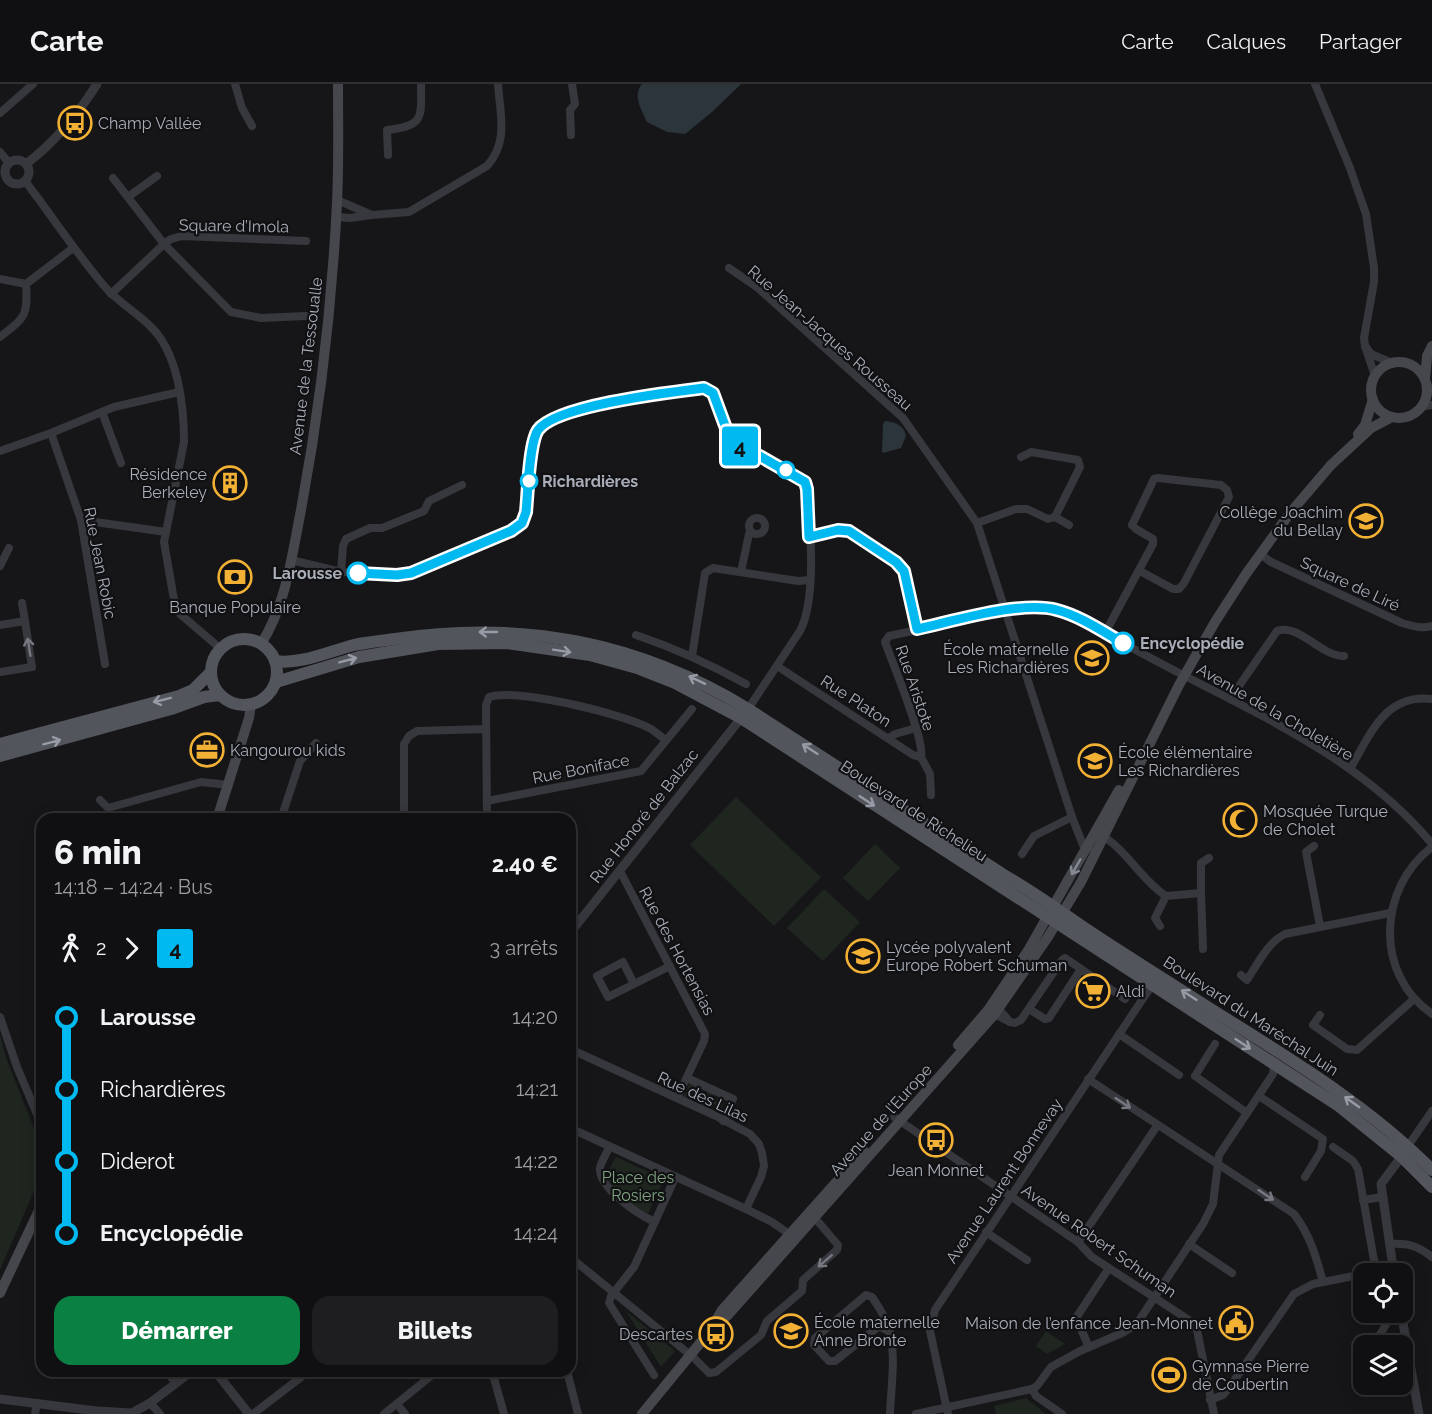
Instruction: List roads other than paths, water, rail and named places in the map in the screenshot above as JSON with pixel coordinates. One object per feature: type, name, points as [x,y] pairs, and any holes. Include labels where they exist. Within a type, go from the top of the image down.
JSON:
[{"type":"main road","name":"Avenue de la Tessoualle","points":[[261,644],[276,617],[291,560],[309,468],[326,352],[337,200],[338,84]]},
{"type":"main road","points":[[1347,450],[1365,424],[1373,399],[1372,384],[1375,376],[1385,366],[1392,363],[1407,363],[1424,353],[1432,345]]},
{"type":"main road","points":[[1373,399],[1383,413],[1392,417],[1408,417],[1426,406],[1427,356],[1432,345]]},
{"type":"main road","points":[[1407,363],[1420,372],[1428,385]]},
{"type":"main road","points":[[1053,912],[1081,882],[1091,850],[1185,676],[1215,622],[1260,554],[1300,501],[1347,450],[1371,428],[1392,417]]},
{"type":"main road","name":"Boulevard de Richelieu","points":[[275,661],[289,662],[357,644],[438,632],[508,632],[586,643],[640,657],[707,685],[744,713],[1053,912]]},
{"type":"main road","points":[[240,640],[250,640],[261,644],[275,661],[277,671],[276,682],[266,697],[251,705],[240,705],[220,695],[215,688],[211,672],[214,660],[221,649],[240,640]]},
{"type":"main road","name":"Boulevard de Richelieu","points":[[276,682],[359,657],[427,645],[507,643],[590,655],[637,668],[744,713],[1006,877],[1053,912],[1070,931]]},
{"type":"main road","points":[[0,744],[178,696],[193,690],[211,672]]},
{"type":"main road","points":[[0,756],[171,709],[204,697],[220,695]]},
{"type":"main road","points":[[219,813],[251,705]]},
{"type":"main road","name":"Avenue de l’Europe","points":[[642,1414],[710,1331],[728,1315],[814,1217],[976,1025],[1000,994],[1053,912]]},
{"type":"main road","name":"Avenue de l’Europe","points":[[710,1331],[722,1310],[789,1234],[996,1011],[1053,912]]},
{"type":"main road","name":"Boulevard du Maréchal Juin","points":[[1053,912],[1335,1090],[1377,1120],[1405,1151],[1432,1187]]},
{"type":"main road","name":"Boulevard du Maréchal Juin","points":[[1070,931],[1339,1106],[1432,1170]]},
{"type":"main road","points":[[0,1293],[36,1217]]},
{"type":"street","points":[[0,113],[33,84]]},
{"type":"street","points":[[26,164],[43,151],[67,125],[84,105],[97,84]]},
{"type":"street","points":[[236,84],[242,108],[252,126]]},
{"type":"street","points":[[388,155],[387,130],[405,128],[416,121],[421,114],[421,84]]},
{"type":"street","points":[[336,217],[350,218],[410,212],[487,166],[501,144],[498,84]]},
{"type":"street","points":[[571,135],[570,110],[575,104],[572,84]]},
{"type":"street","points":[[1315,84],[1350,168],[1366,214],[1374,282],[1365,328],[1365,346],[1375,376]]},
{"type":"street","points":[[0,152],[9,162]]},
{"type":"street","points":[[20,160],[26,164],[29,171],[25,181],[14,183],[8,179],[5,169],[9,162],[20,160]]},
{"type":"street","points":[[128,197],[157,176]]},
{"type":"street","points":[[113,178],[164,244],[231,312],[261,318],[306,316]]},
{"type":"street","points":[[0,186],[8,179]]},
{"type":"street","points":[[25,181],[111,294],[143,319],[162,340],[169,352],[179,392],[184,442],[164,542],[176,609],[221,649]]},
{"type":"street","points":[[337,200],[372,215]]},
{"type":"street","name":"Square d’Imola","points":[[111,294],[164,244],[182,236],[306,241]]},
{"type":"street","points":[[0,279],[26,284],[74,248]]},
{"type":"street","name":"Rue Jean-Jacques Rousseau","points":[[729,268],[758,288],[794,323],[903,418],[977,523],[1071,817],[1083,845],[1091,850]]},
{"type":"street","points":[[0,337],[21,320],[26,312],[26,284]]},
{"type":"street","points":[[1365,346],[1371,354],[1392,363]]},
{"type":"street","points":[[291,560],[341,572],[397,575],[411,573],[511,531],[522,523],[526,512],[533,440],[539,428],[551,420],[572,412],[627,398],[704,388],[713,393],[730,439],[805,482],[807,489],[810,580],[807,618],[744,713]]},
{"type":"street","points":[[0,451],[51,433],[102,411],[179,392]]},
{"type":"street","points":[[102,411],[121,463]]},
{"type":"street","name":"Rue Jean Robic","points":[[51,433],[81,520],[105,664]]},
{"type":"street","points":[[1021,457],[1031,452],[1077,460],[1080,467],[1055,517]]},
{"type":"street","points":[[1105,633],[1153,544],[1153,539],[1132,525],[1154,480],[1158,478],[1221,485],[1227,490],[1229,498],[1179,589],[1173,589],[1140,571]]},
{"type":"street","points":[[341,572],[342,546],[346,539],[370,528],[382,528],[424,511],[429,501],[462,485]]},
{"type":"street","points":[[977,523],[1016,509],[1027,509],[1048,519],[1055,517],[1069,525]]},
{"type":"street","points":[[81,520],[166,532]]},
{"type":"street","points":[[809,537],[838,530],[849,531],[896,562],[904,571],[917,629]]},
{"type":"street","points":[[741,572],[751,532]]},
{"type":"street","points":[[0,566],[9,548]]},
{"type":"street","name":"Square de Liré","points":[[1260,554],[1271,562],[1402,623],[1425,628],[1432,626]]},
{"type":"street","points":[[692,656],[705,573],[713,568],[798,581],[810,580]]},
{"type":"street","points":[[0,672],[33,667],[22,603]]},
{"type":"street","name":"Rue Aristote","points":[[931,795],[930,774],[921,757],[922,750],[916,728],[885,642],[889,636],[1023,607],[1045,607],[1059,610],[1105,633]]},
{"type":"street","points":[[0,625],[25,621]]},
{"type":"street","points":[[1230,699],[1276,631],[1282,629],[1292,631],[1333,655],[1344,656]]},
{"type":"street","name":"Avenue de la Choletière","points":[[1105,633],[1313,745],[1350,769],[1389,799],[1432,846]]},
{"type":"street","points":[[636,636],[692,656],[746,684]]},
{"type":"street","name":"Rue Platon","points":[[777,666],[913,755],[921,757]]},
{"type":"street","points":[[487,813],[486,705],[489,697],[499,694],[585,707],[652,729],[666,740]]},
{"type":"street","points":[[1350,769],[1385,712],[1401,702],[1420,698],[1432,699]]},
{"type":"street","name":"Rue Boniface","points":[[487,801],[641,771],[692,709]]},
{"type":"street","name":"Rue Honoré de Balzac","points":[[576,926],[744,713]]},
{"type":"street","points":[[889,738],[916,728]]},
{"type":"street","points":[[404,813],[404,744],[409,736],[417,731],[486,729]]},
{"type":"street","points":[[283,813],[300,761],[316,743]]},
{"type":"street","points":[[100,800],[108,808],[201,783],[229,785]]},
{"type":"street","points":[[1022,855],[1034,836],[1071,817]]},
{"type":"street","points":[[1100,834],[1112,842],[1137,870],[1166,896],[1201,893]]},
{"type":"street","points":[[1314,846],[1306,852],[1320,926]]},
{"type":"street","points":[[1432,846],[1402,882],[1390,913],[1390,940],[1401,978],[1414,999],[1432,1014]]},
{"type":"street","points":[[1203,949],[1201,863],[1209,858]]},
{"type":"street","name":"Rue des Hortensias","points":[[620,871],[705,1034],[704,1041],[677,1098]]},
{"type":"street","points":[[1160,926],[1155,918],[1166,896]]},
{"type":"street","points":[[1240,975],[1247,980],[1278,937],[1320,926],[1390,913]]},
{"type":"street","points":[[1000,994],[991,1013],[996,1011],[1010,1022],[1015,1023],[1021,1020],[1065,958],[1125,999]]},
{"type":"street","points":[[634,984],[623,963],[597,976],[608,997],[634,984],[670,966]]},
{"type":"street","points":[[1029,1009],[1045,1019],[1049,1017],[1081,969]]},
{"type":"street","name":"Avenue Laurent Bonnevay","points":[[948,1411],[930,1331],[935,1310],[1152,985]]},
{"type":"street","points":[[1320,1015],[1313,1025],[1347,1049],[1357,1050],[1414,999]]},
{"type":"street","points":[[0,1017],[17,1067],[36,1112]]},
{"type":"street","points":[[1119,1034],[1179,1075]]},
{"type":"street","points":[[1215,1044],[1197,1070],[1196,1077],[1247,1113]]},
{"type":"street","name":"Rue des Lilas","points":[[576,1052],[750,1134],[759,1144],[764,1166],[746,1209]]},
{"type":"street","points":[[916,1414],[948,1411],[1032,1389],[1037,1386],[1051,1367],[1134,1326],[1190,1244],[1214,1204],[1216,1165],[1219,1155],[1275,1071],[1274,1065]]},
{"type":"street","points":[[687,1078],[733,1099],[723,1121]]},
{"type":"street","points":[[1088,1079],[1294,1214],[1307,1231],[1323,1282]]},
{"type":"street","points":[[1259,1096],[1323,1140],[1321,1151],[1305,1177]]},
{"type":"street","points":[[1393,1263],[1381,1184],[1432,1111]]},
{"type":"street","name":"Avenue Robert Schuman","points":[[897,1119],[1078,1242],[1092,1257],[1189,1320],[1197,1330],[1214,1414]]},
{"type":"street","points":[[1078,1242],[1157,1126]]},
{"type":"street","points":[[576,1131],[746,1209],[772,1222],[789,1234]]},
{"type":"street","points":[[609,1147],[600,1168],[604,1183],[630,1207],[655,1222]]},
{"type":"street","points":[[1333,1147],[1356,1164],[1371,1263]]},
{"type":"street","points":[[654,1375],[609,1303],[611,1296],[634,1267],[675,1178]]},
{"type":"street","points":[[1363,1200],[1382,1197]]},
{"type":"street","points":[[576,1262],[709,1373],[716,1372],[761,1335],[767,1321],[802,1291],[803,1280],[837,1250],[838,1245],[814,1217]]},
{"type":"street","points":[[986,1232],[1027,1260]]},
{"type":"street","points":[[1390,1244],[1408,1243],[1419,1247],[1432,1257]]},
{"type":"street","points":[[1190,1244],[1232,1273]]},
{"type":"street","points":[[1089,1347],[1076,1318],[1109,1268]]},
{"type":"street","points":[[1210,1400],[1223,1395],[1229,1388],[1294,1294],[1313,1284],[1353,1276]]},
{"type":"street","points":[[890,1332],[879,1326],[835,1361],[829,1361],[814,1345],[815,1338],[866,1295],[872,1297],[890,1332],[892,1359],[890,1414]]},
{"type":"street","points":[[1403,1323],[1419,1414]]},
{"type":"street","points":[[171,1377],[176,1383]]},
{"type":"street","points":[[0,1399],[96,1412],[132,1413],[150,1403],[184,1377]]},
{"type":"street","points":[[220,1377],[251,1414],[301,1377]]},
{"type":"street","points":[[384,1414],[429,1377]]},
{"type":"street","points":[[494,1377],[504,1414]]},
{"type":"street","points":[[569,1377],[578,1414]]},
{"type":"street","points":[[1032,1389],[1036,1396],[1062,1414]]},
{"type":"street","points":[[35,1414],[37,1403]]},
{"type":"street","points":[[150,1403],[160,1414]]},
{"type":"street","points":[[397,1404],[405,1414]]},
{"type":"place","name":"Champ Vallée","points":[[75,123]]},
{"type":"place","name":"Richardières","points":[[529,481]]},
{"type":"place","name":"Résidence Berkeley","points":[[230,483]]},
{"type":"place","name":"Collège Joachim du Bellay","points":[[1366,521]]},
{"type":"place","name":"Larousse","points":[[358,573]]},
{"type":"place","name":"Banque Populaire","points":[[235,577]]},
{"type":"place","name":"Encyclopédie","points":[[1123,643]]},
{"type":"place","name":"École maternelle Les Richardières","points":[[1092,658]]},
{"type":"place","name":"Kangourou kids","points":[[207,750]]},
{"type":"place","name":"École élémentaire Les Richardières","points":[[1095,761]]},
{"type":"place","name":"Mosquée Turque de Cholet","points":[[1240,820]]},
{"type":"place","name":"Lycée polyvalent Europe Robert Schuman","points":[[863,956]]},
{"type":"place","name":"Aldi","points":[[1093,991]]},
{"type":"place","name":"Jean Monnet","points":[[936,1140]]},
{"type":"place","name":"Maison de l’enfance Jean-Monnet","points":[[1236,1323]]},
{"type":"place","name":"École maternelle Anne Bronte","points":[[791,1331]]},
{"type":"place","name":"Descartes","points":[[716,1334]]},
{"type":"place","name":"Gymnase Pierre de Coubertin","points":[[1169,1375]]},
{"type":"park label","name":"Place des Rosiers","points":[[638,1186]]}]
